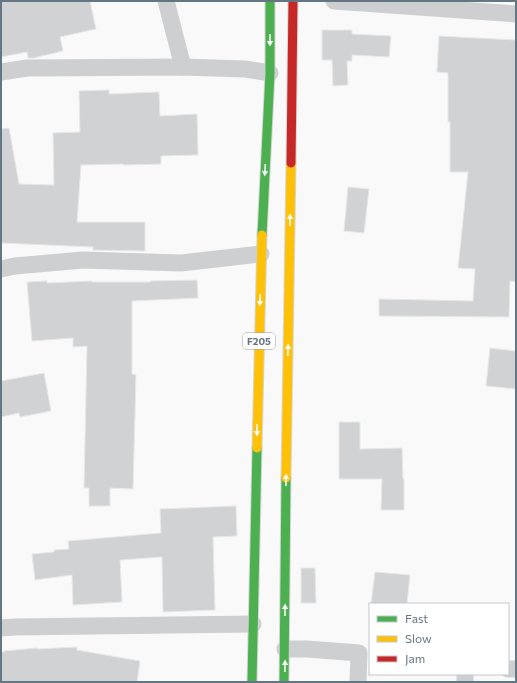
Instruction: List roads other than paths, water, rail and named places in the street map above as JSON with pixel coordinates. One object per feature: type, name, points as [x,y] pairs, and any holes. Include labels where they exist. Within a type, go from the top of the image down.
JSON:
[{"type":"main road","name":"F205","points":[[252,682],[261,254],[270,73],[270,1]]},
{"type":"main road","name":"F205","points":[[284,682],[293,1]]},
{"type":"street","points":[[166,1],[183,66]]},
{"type":"street","points":[[334,1],[516,14]]},
{"type":"street","points":[[1,72],[27,68],[183,66],[245,69],[270,73]]},
{"type":"street","points":[[1,269],[15,266],[83,260],[181,263],[261,254]]},
{"type":"street","points":[[1,628],[254,624]]},
{"type":"street","points":[[285,649],[308,649],[365,654],[358,682]]}]
